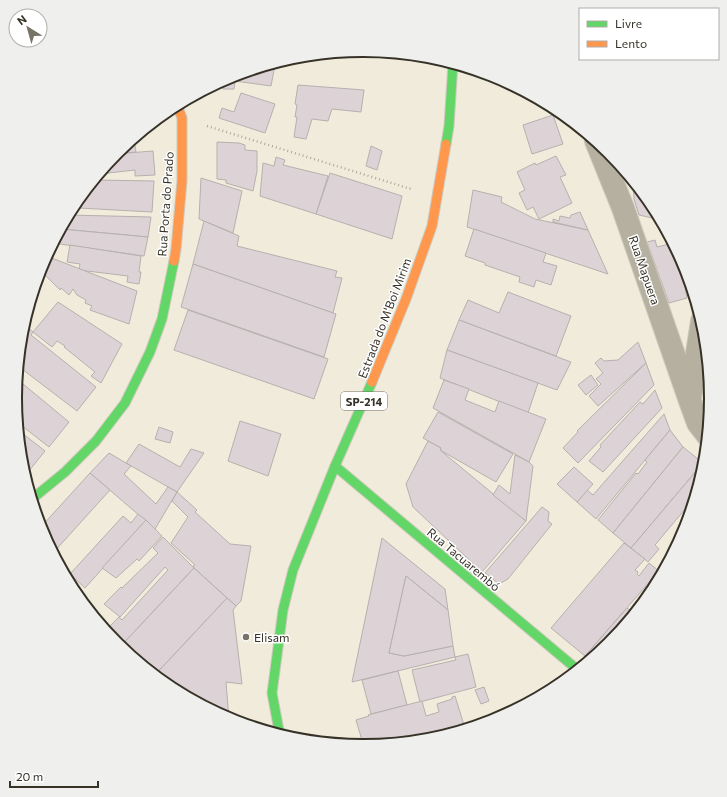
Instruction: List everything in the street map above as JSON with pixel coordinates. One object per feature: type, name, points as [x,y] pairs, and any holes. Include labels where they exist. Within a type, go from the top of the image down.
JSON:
[{"type":"street","name":"Estrada do M'Boi Mirim","points":[[279,729],[272,693],[283,610],[293,570],[335,466],[376,374],[406,299],[432,226],[449,126],[452,69]]},
{"type":"street","name":"Rua Porta do Prado","points":[[36,495],[65,472],[96,441],[125,403],[150,352],[162,318],[176,249],[182,181],[182,118],[180,112]]},
{"type":"street","name":"Rua Mapuera","points":[[601,153],[623,208],[698,423],[703,430]]},
{"type":"street","points":[[690,401],[699,339]]},
{"type":"street","name":"Rua Tacuarembó","points":[[335,466],[574,667]]},
{"type":"path","points":[[182,118],[437,198]]},
{"type":"building","points":[[274,69],[271,86],[237,81]]},
{"type":"building","points":[[235,82],[234,89],[223,89],[223,87]]},
{"type":"building","points":[[298,85],[364,90],[361,112],[332,109],[328,121],[312,119],[306,139],[294,137],[297,117],[295,117],[297,105],[295,104]]},
{"type":"building","points":[[241,93],[275,104],[265,133],[219,118],[222,108],[234,112]]},
{"type":"building","points":[[553,115],[563,144],[532,154],[523,125]]},
{"type":"building","points":[[217,142],[239,143],[245,145],[245,150],[257,151],[257,171],[253,191],[226,183],[226,180],[217,179]]},
{"type":"building","points":[[135,145],[136,152],[126,153]]},
{"type":"building","points":[[371,146],[382,151],[377,170],[366,166]]},
{"type":"building","points":[[153,151],[155,175],[135,176],[135,170],[107,173],[126,153]]},
{"type":"building","points":[[556,156],[566,175],[560,177],[572,203],[539,219],[533,207],[527,210],[519,193],[525,190],[517,172],[535,163],[536,165]]},
{"type":"building","points":[[276,157],[285,160],[283,165],[328,176],[316,214],[260,196],[263,163],[274,166]]},
{"type":"building","points":[[330,173],[402,196],[392,239],[316,214]]},
{"type":"building","points":[[201,178],[242,191],[233,233],[199,219]]},
{"type":"building","points":[[101,180],[154,181],[152,212],[81,208]]},
{"type":"building","points":[[473,190],[502,197],[501,202],[535,219],[588,230],[608,274],[467,227]]},
{"type":"building","points":[[633,190],[653,218],[639,215],[634,199]]},
{"type":"building","points":[[580,212],[588,230],[553,222],[553,219],[559,221],[560,216],[570,218],[571,215]]},
{"type":"building","points":[[76,215],[151,217],[148,237],[67,230]]},
{"type":"building","points":[[204,221],[239,236],[237,246],[337,271],[335,277],[342,278],[333,313],[193,264]]},
{"type":"building","points":[[474,229],[546,253],[543,262],[557,266],[551,285],[536,280],[534,287],[519,282],[520,277],[485,265],[485,263],[465,256]]},
{"type":"building","points":[[67,230],[148,237],[144,256],[59,244]]},
{"type":"building","points":[[655,240],[657,247],[668,244],[683,279],[687,298],[669,303],[647,242]]},
{"type":"building","points":[[70,245],[141,256],[139,284],[127,282],[128,276],[79,270],[80,264],[67,262]]},
{"type":"building","points":[[52,258],[137,291],[129,324],[90,310],[92,306],[85,303],[86,300],[77,295],[73,289],[69,295],[61,288],[60,290],[45,275]]},
{"type":"building","points":[[193,264],[336,314],[324,357],[181,307]]},
{"type":"building","points":[[508,292],[571,316],[556,356],[459,320],[468,300],[499,313]]},
{"type":"building","points":[[58,302],[122,344],[101,383],[91,376],[95,372],[64,347],[65,346],[57,341],[52,347],[33,332]]},
{"type":"building","points":[[188,310],[328,359],[314,399],[174,350]]},
{"type":"building","points":[[459,320],[571,362],[557,390],[447,350]]},
{"type":"building","points":[[30,329],[33,332],[31,335],[96,387],[77,411],[24,370]]},
{"type":"building","points":[[638,342],[646,363],[598,406],[589,396],[601,384],[596,379],[603,373],[595,363],[601,358],[604,361],[618,360]]},
{"type":"building","points":[[447,350],[538,383],[528,413],[440,378]]},
{"type":"building","points":[[646,363],[654,385],[578,463],[563,448],[578,432],[577,431]]},
{"type":"building","points":[[591,375],[598,385],[586,395],[578,385]]},
{"type":"building","points":[[444,380],[469,389],[465,400],[495,412],[499,401],[546,419],[529,462],[433,408]]},
{"type":"building","points":[[23,384],[69,422],[49,447],[24,427]]},
{"type":"building","points":[[655,390],[662,408],[603,472],[589,461],[601,447],[600,445],[640,402],[643,404]]},
{"type":"building","points":[[438,412],[513,454],[496,482],[440,450],[441,448],[423,438]]},
{"type":"building","points":[[664,414],[670,430],[596,519],[577,502],[587,490],[593,495]]},
{"type":"building","points":[[240,421],[281,434],[268,476],[228,461]]},
{"type":"building","points":[[159,427],[173,432],[170,443],[155,439]]},
{"type":"building","points":[[670,430],[683,447],[613,533],[598,520],[636,473],[638,474],[647,462],[645,460]]},
{"type":"building","points":[[24,435],[45,451],[30,470]]},
{"type":"building","points":[[428,441],[441,448],[440,450],[526,521],[482,572],[413,507],[406,484]]},
{"type":"building","points":[[139,444],[180,467],[191,449],[204,453],[177,492],[126,463]]},
{"type":"building","points":[[683,447],[699,460],[697,470],[631,548],[613,533]]},
{"type":"building","points":[[109,453],[131,466],[124,474],[156,504],[168,487],[177,492],[155,529],[90,473]]},
{"type":"building","points":[[515,455],[529,462],[533,466],[526,521],[493,495],[499,485],[510,494]]},
{"type":"building","points":[[574,467],[593,484],[577,502],[557,484]]},
{"type":"building","points":[[697,470],[688,506],[655,545],[659,549],[648,562],[631,548]]},
{"type":"building","points":[[90,473],[110,490],[57,549],[45,522]]},
{"type":"building","points":[[177,492],[197,510],[195,512],[230,544],[251,546],[241,601],[236,606],[194,568],[193,566],[195,565],[171,543],[188,517],[172,501]]},
{"type":"building","points":[[542,507],[549,512],[548,521],[552,524],[508,579],[499,584],[485,573]]},
{"type":"building","points":[[138,514],[146,520],[85,588],[71,573],[123,516],[131,523]]},
{"type":"building","points":[[146,520],[162,536],[139,561],[137,559],[116,578],[102,568]]},
{"type":"building","points":[[163,537],[194,568],[124,642],[109,627],[119,617],[122,620],[168,570],[165,567],[120,617],[104,604],[158,553],[153,548]]},
{"type":"building","points":[[382,538],[445,589],[448,610],[406,576],[389,653],[404,656],[453,646],[455,657],[352,682]]},
{"type":"building","points":[[624,543],[645,559],[635,570],[638,572],[637,574],[639,576],[649,563],[658,570],[585,656],[551,628]]},
{"type":"building","points":[[194,568],[227,598],[159,671],[124,642]]},
{"type":"building","points":[[406,576],[448,610],[453,646],[404,656],[389,653]]},
{"type":"building","points":[[647,588],[634,606],[633,605]]},
{"type":"building","points":[[227,598],[236,606],[233,610],[242,684],[226,682],[228,712],[193,694],[159,671]]},
{"type":"building","points":[[627,608],[630,611],[605,640],[589,655],[586,657],[585,656]]},
{"type":"building","points":[[468,654],[476,687],[420,702],[412,670],[456,660],[455,657]]},
{"type":"building","points":[[398,671],[407,705],[371,714],[362,680]]},
{"type":"building","points":[[484,687],[489,701],[481,704],[475,690]]},
{"type":"building","points":[[455,696],[464,725],[408,737],[362,740],[356,720],[369,716],[368,715],[422,701],[426,716],[439,712],[437,704],[452,699],[452,697]]},
{"type":"traffic: fast","points":[[446,144],[449,126],[453,69]]},
{"type":"traffic: fast","points":[[36,495],[65,472],[96,441],[125,403],[150,352],[162,319],[174,261]]},
{"type":"traffic: fast","points":[[279,729],[272,693],[283,610],[293,570],[335,466],[372,382]]},
{"type":"traffic: fast","points":[[335,466],[574,667]]},
{"type":"traffic: slow","points":[[174,261],[182,181],[182,118],[180,112]]},
{"type":"traffic: slow","points":[[372,382],[406,299],[432,226],[446,144]]},
{"type":"place","name":"Elisam","points":[[246,637]]}]
